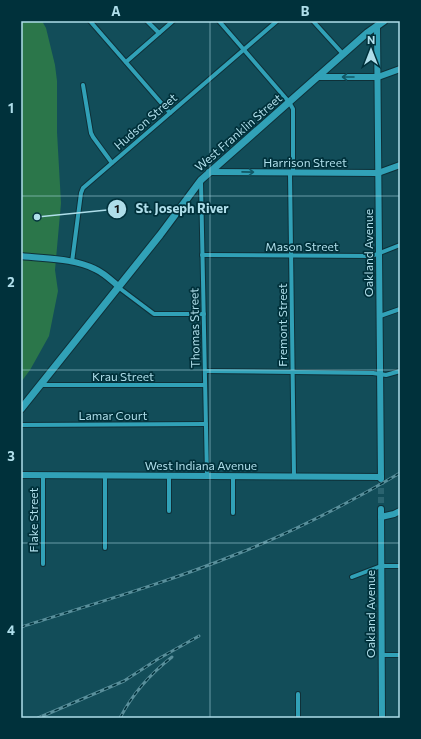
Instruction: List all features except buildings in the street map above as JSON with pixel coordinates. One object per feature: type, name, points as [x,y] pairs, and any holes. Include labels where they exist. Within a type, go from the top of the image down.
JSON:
[{"type":"main road","name":"West Franklin Street","points":[[21,409],[201,180],[343,54],[384,21]]},
{"type":"street","points":[[90,21],[170,113]]},
{"type":"street","points":[[147,21],[159,33]]},
{"type":"street","points":[[126,62],[173,21]]},
{"type":"street","name":"Fremont Street","points":[[219,21],[293,108],[291,256],[294,476]]},
{"type":"street","name":"Hudson Street","points":[[69,261],[80,193],[84,188],[277,21]]},
{"type":"street","points":[[313,21],[343,54]]},
{"type":"street","name":"Oakland Avenue","points":[[377,26],[381,478]]},
{"type":"street","points":[[318,77],[378,77],[400,69]]},
{"type":"street","points":[[83,85],[91,133],[112,163]]},
{"type":"street","name":"Harrison Street","points":[[209,172],[378,173],[400,165]]},
{"type":"street","name":"Thomas Street","points":[[201,180],[207,476]]},
{"type":"street","name":"Mason Street","points":[[202,255],[372,256],[400,245]]},
{"type":"street","points":[[21,256],[69,261],[87,265],[100,272],[154,314],[204,314]]},
{"type":"street","points":[[380,316],[400,309]]},
{"type":"street","points":[[205,371],[373,373],[386,375],[400,370]]},
{"type":"street","name":"Krau Street","points":[[40,385],[205,385]]},
{"type":"street","name":"Lamar Court","points":[[21,425],[206,424]]},
{"type":"street","name":"West Indiana Avenue","points":[[21,475],[294,476],[381,478]]},
{"type":"street","name":"Flake Street","points":[[43,475],[43,564]]},
{"type":"street","points":[[104,475],[105,548]]},
{"type":"street","points":[[169,476],[169,511]]},
{"type":"street","points":[[233,476],[233,513]]},
{"type":"street","name":"Oakland Avenue","points":[[381,509],[382,718]]},
{"type":"street","points":[[381,517],[394,514],[400,510]]},
{"type":"street","points":[[352,576],[381,566],[400,566]]},
{"type":"street","points":[[382,654],[400,655]]},
{"type":"street","points":[[298,694],[298,718]]},
{"type":"shaded area","points":[[21,21],[42,21],[46,28],[55,65],[57,81],[57,132],[61,203],[55,270],[58,291],[49,336],[30,370],[21,382]]},
{"type":"tunnel","points":[[381,479],[381,509]]},
{"type":"railway","points":[[21,627],[156,584],[210,565],[320,517],[400,473]]},
{"type":"railway","points":[[38,718],[124,681],[158,659],[199,636]]},
{"type":"railway","points":[[120,718],[143,684],[156,670],[172,657]]},
{"type":"place","name":"St. Joseph River","points":[[37,217]]}]
